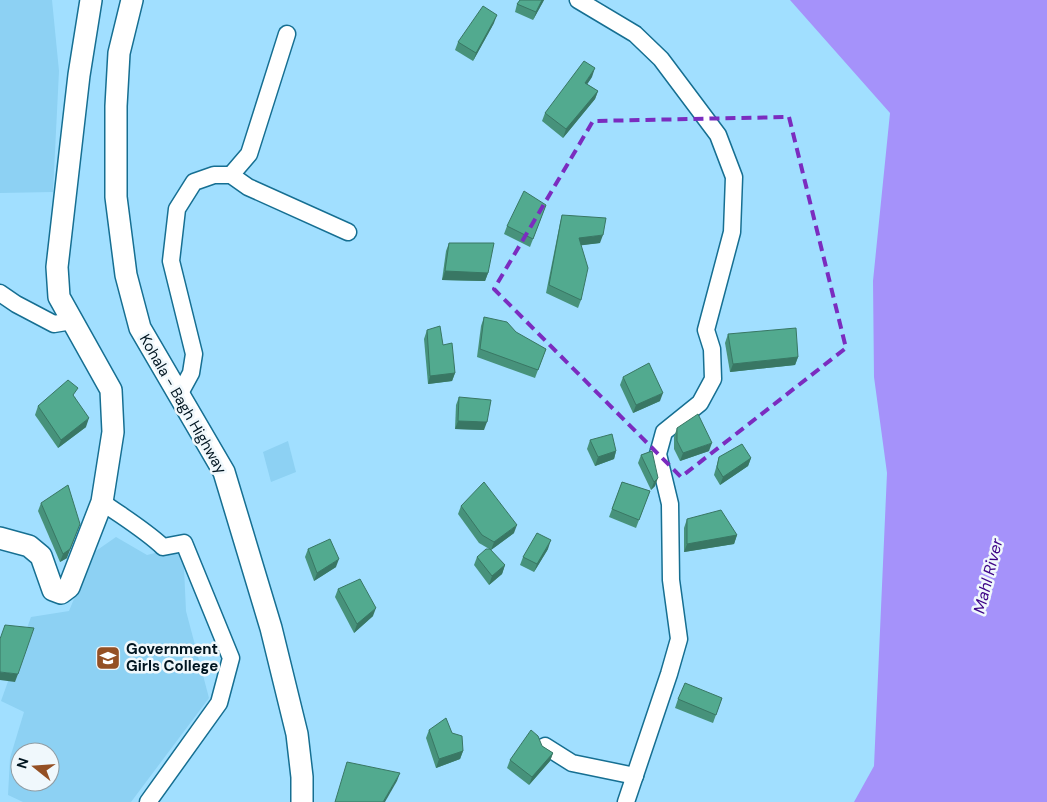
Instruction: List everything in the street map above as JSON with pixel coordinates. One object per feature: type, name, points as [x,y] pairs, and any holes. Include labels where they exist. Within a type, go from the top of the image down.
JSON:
[{"type":"main road","points":[[0,538],[29,546],[41,556],[53,590],[61,593],[69,587],[102,502],[113,432],[110,390],[59,297],[57,267],[79,75],[91,0]]},
{"type":"main road","name":"Kohala - Bagh Highway","points":[[132,0],[119,53],[116,106],[116,196],[126,274],[140,328],[224,472],[271,628],[297,734],[302,777],[302,802]]},
{"type":"street","points":[[578,0],[635,34],[661,60],[718,135],[734,177],[732,232],[706,330],[712,350],[713,379],[700,403],[664,432],[658,454],[670,504],[671,580],[679,639],[626,802]]},
{"type":"street","points":[[231,175],[249,154],[287,34]]},
{"type":"street","points":[[179,395],[191,373],[194,354],[171,261],[176,209],[194,182],[214,175],[231,175],[248,187],[348,232]]},
{"type":"street","points":[[0,293],[16,304],[54,324],[72,321]]},
{"type":"street","points":[[102,502],[136,528],[148,533],[163,547],[184,543],[231,658],[219,703],[148,802]]},
{"type":"street","points":[[544,746],[572,763],[635,776]]},
{"type":"highlighted area","points":[[789,117],[846,348],[681,477],[494,289],[593,121]]},
{"type":"shaded area","points":[[0,0],[52,0],[59,71],[53,192],[0,193]]},
{"type":"shaded area","points":[[288,441],[296,472],[271,482],[263,452]]},
{"type":"shaded area","name":"Government Girls College","points":[[116,537],[147,555],[183,546],[186,611],[209,698],[131,802],[23,802],[8,795],[10,758],[10,792],[60,792],[60,742],[15,742],[24,712],[1,701],[31,617],[69,611],[93,553]]},
{"type":"water","name":"Mahl River","points":[[790,0],[1047,0],[1047,802],[854,802],[874,766],[887,473],[874,377],[873,281],[890,113]]},
{"type":"building","points":[[520,0],[542,0],[536,12],[517,4]]},
{"type":"building","points":[[483,6],[497,15],[476,53],[458,42]]},
{"type":"building","points":[[584,61],[595,68],[585,83],[598,91],[566,129],[545,113]]},
{"type":"building","points":[[524,191],[546,205],[533,239],[507,226]]},
{"type":"building","points":[[562,215],[606,218],[603,235],[579,238],[588,268],[581,300],[549,285]]},
{"type":"building","points":[[449,243],[494,243],[488,273],[445,271]]},
{"type":"building","points":[[484,317],[507,322],[516,332],[546,349],[538,370],[480,349]]},
{"type":"building","points":[[440,326],[443,345],[452,343],[455,373],[430,376],[427,330]]},
{"type":"building","points":[[796,328],[798,357],[733,364],[728,334]]},
{"type":"building","points":[[649,363],[663,393],[636,405],[623,377]]},
{"type":"building","points":[[68,380],[78,388],[73,395],[89,418],[61,440],[38,406]]},
{"type":"building","points":[[459,397],[491,400],[487,422],[458,421]]},
{"type":"building","points":[[698,414],[712,443],[683,453],[677,441],[677,428]]},
{"type":"building","points":[[612,434],[616,451],[598,457],[590,440]]},
{"type":"building","points":[[742,444],[751,458],[723,477],[717,467],[719,457]]},
{"type":"building","points":[[652,451],[658,478],[654,482],[641,455]]},
{"type":"building","points":[[484,482],[517,525],[494,542],[482,535],[461,506]]},
{"type":"building","points":[[622,482],[650,491],[639,520],[612,509]]},
{"type":"building","points":[[68,485],[80,524],[70,549],[63,554],[41,503]]},
{"type":"building","points":[[721,510],[737,535],[687,544],[687,519]]},
{"type":"building","points":[[537,533],[551,540],[537,564],[523,557]]},
{"type":"building","points":[[330,539],[339,559],[317,573],[308,549]]},
{"type":"building","points":[[486,549],[490,549],[505,565],[492,576],[477,557]]},
{"type":"building","points":[[360,579],[376,608],[357,624],[338,589]]},
{"type":"building","points":[[5,625],[34,628],[18,674],[0,672],[0,639]]},
{"type":"building","points":[[685,683],[722,698],[716,715],[678,699]]},
{"type":"building","points":[[446,718],[452,733],[462,736],[463,751],[439,759],[429,730]]},
{"type":"building","points":[[531,730],[538,736],[542,746],[553,753],[532,777],[510,760]]},
{"type":"building","points":[[347,762],[400,773],[383,802],[335,802]]},
{"type":"place","name":"Government Girls College","points":[[108,658]]}]
